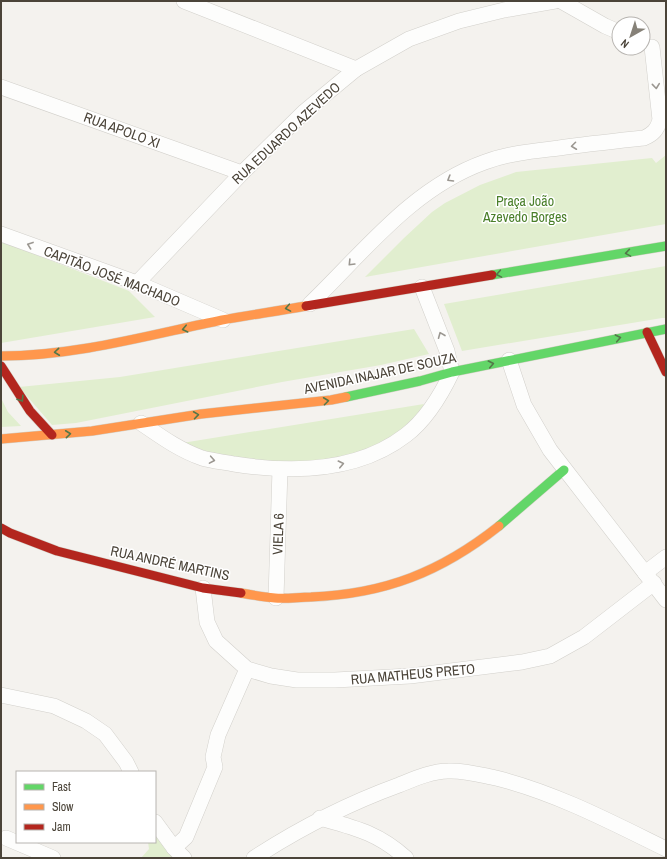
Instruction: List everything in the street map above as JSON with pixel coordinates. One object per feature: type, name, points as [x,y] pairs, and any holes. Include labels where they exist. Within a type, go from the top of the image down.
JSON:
[{"type":"main road","points":[[1,356],[20,356],[67,351],[140,340],[223,320],[310,304],[422,287],[666,246]]},
{"type":"main road","name":"AVENIDA INAJAR DE SOUZA","points":[[1,440],[52,436],[201,414],[331,400],[420,381],[452,372],[666,329]]},
{"type":"main road","points":[[647,332],[666,372]]},
{"type":"main road","points":[[1,366],[30,411],[52,436]]},
{"type":"main road","name":"RUA ANDRÉ MARTINS","points":[[1,528],[10,533],[57,550],[203,588],[276,598],[329,596],[385,587],[417,576],[445,563],[482,539],[517,512],[564,470]]},
{"type":"street","points":[[184,1],[214,6],[356,69]]},
{"type":"street","name":"RUA EDUARDO AZEVEDO","points":[[137,283],[242,173],[304,112],[356,69],[409,39],[459,21],[504,10],[555,1]]},
{"type":"street","points":[[561,1],[611,29]]},
{"type":"street","points":[[310,304],[386,227],[431,190],[458,174],[486,162],[517,153],[644,138],[652,134],[657,129],[660,120],[654,47]]},
{"type":"street","name":"RUA APOLO XI","points":[[1,87],[242,173]]},
{"type":"street","name":"CAPITÃO JOSÉ MACHADO","points":[[1,234],[137,283],[223,320]]},
{"type":"street","points":[[141,423],[174,445],[202,458],[280,470],[326,467],[364,458],[393,445],[417,426],[439,398],[452,372],[447,351],[422,287]]},
{"type":"street","points":[[509,360],[524,405],[550,450],[666,600]]},
{"type":"street","name":"VIELA 6","points":[[276,598],[280,470]]},
{"type":"street","name":"RUA MATHEUS PRETO","points":[[203,588],[207,622],[216,641],[247,668],[270,676],[297,680],[335,680],[410,676],[522,662],[550,656],[584,637],[649,578],[666,557]]},
{"type":"street","points":[[156,823],[179,853],[215,767],[213,757],[218,735],[247,668]]},
{"type":"street","points":[[1,695],[54,706],[86,721],[105,734],[126,762],[130,771]]},
{"type":"street","points":[[254,858],[283,839],[320,818],[364,798],[423,776],[448,771],[492,777],[557,797],[666,848]]},
{"type":"street","points":[[320,818],[359,829],[380,838],[406,858]]},
{"type":"street","points":[[6,838],[16,842]]},
{"type":"street","points":[[18,843],[53,858]]},
{"type":"green space","name":"Praça João Azevedo Borges","points":[[666,155],[666,224],[365,277],[432,212],[445,203],[480,185],[516,172],[652,158],[656,163]]},
{"type":"green space","points":[[1,241],[129,291],[155,317],[1,343]]},
{"type":"green space","points":[[666,266],[666,318],[462,351],[444,304]]},
{"type":"green space","points":[[414,329],[429,354],[381,365],[282,382],[76,423],[52,425],[19,387],[120,377]]},
{"type":"green space","points":[[1,398],[8,412],[21,426],[1,427]]},
{"type":"green space","points":[[424,404],[410,430],[356,460],[233,466],[182,443]]},
{"type":"green space","points":[[156,831],[173,858],[141,858],[149,849],[148,843],[156,843]]},
{"type":"traffic: fast","points":[[492,275],[666,246]]},
{"type":"traffic: fast","points":[[346,397],[420,381],[452,372],[666,329]]},
{"type":"traffic: fast","points":[[499,526],[564,470]]},
{"type":"traffic: slow","points":[[1,356],[29,355],[85,349],[222,320],[306,306]]},
{"type":"traffic: slow","points":[[1,439],[92,431],[201,414],[331,400],[346,397]]},
{"type":"traffic: slow","points":[[241,593],[275,598],[311,597],[338,595],[388,585],[411,578],[434,568],[456,556],[499,526]]},
{"type":"traffic: jam","points":[[306,306],[492,275]]},
{"type":"traffic: jam","points":[[647,332],[666,372]]},
{"type":"traffic: jam","points":[[1,366],[30,411],[52,435]]},
{"type":"traffic: jam","points":[[1,528],[10,533],[57,551],[203,588],[241,593]]}]
